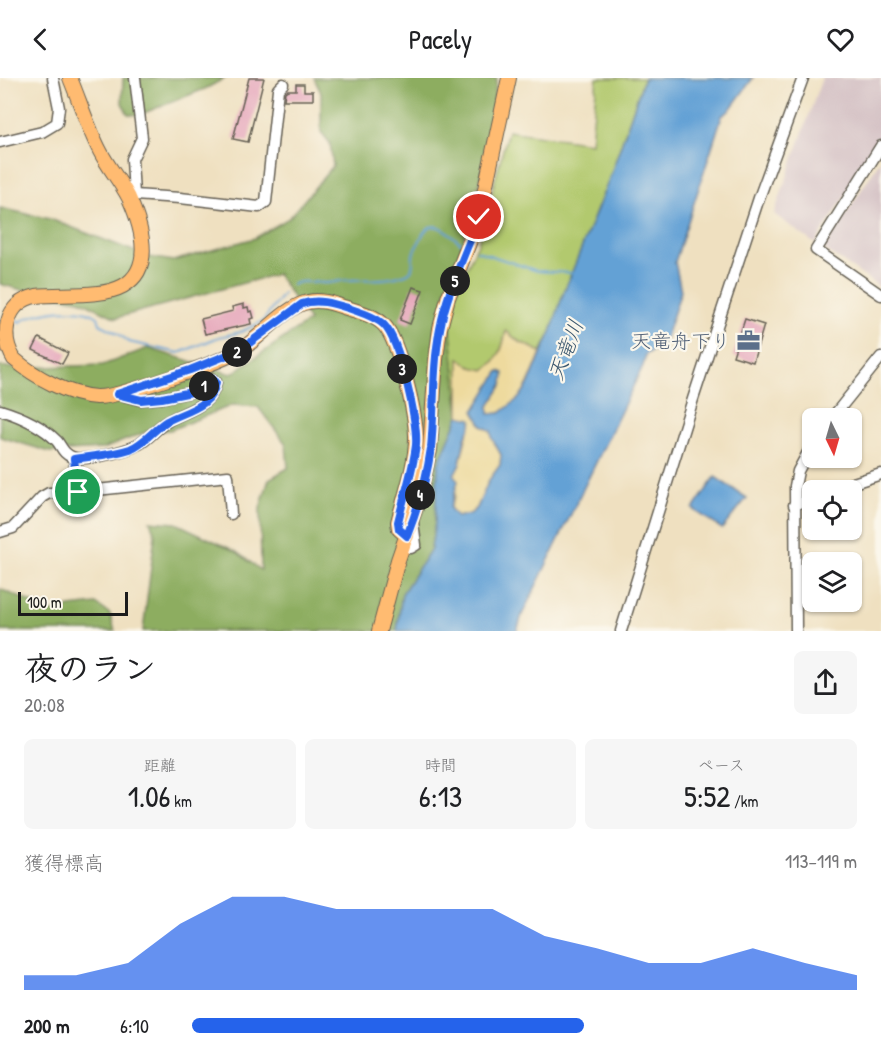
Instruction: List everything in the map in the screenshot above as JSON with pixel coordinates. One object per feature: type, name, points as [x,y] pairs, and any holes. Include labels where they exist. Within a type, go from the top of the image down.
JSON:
[{"type":"main road","points":[[70,78],[100,150],[131,196],[142,244],[140,268],[135,277],[121,287],[112,290],[27,298],[16,304],[1,326],[5,357],[68,390],[94,397],[117,394],[190,370],[240,350],[283,316],[307,302],[325,302],[378,320],[391,335],[415,418],[416,445],[398,522],[405,541]]},
{"type":"main road","points":[[379,631],[405,541],[413,522],[430,450],[434,378],[440,328],[448,298],[479,217],[509,78]]},
{"type":"street","points":[[0,142],[36,134],[57,123],[59,108],[53,78]]},
{"type":"street","points":[[135,78],[142,138],[132,159],[131,196],[180,198],[259,207],[266,202],[278,89],[283,84]]},
{"type":"street","points":[[621,631],[700,378],[759,198],[802,78]]},
{"type":"street","points":[[881,146],[816,250],[881,295]]},
{"type":"street","points":[[840,408],[881,357]]},
{"type":"street","points":[[0,410],[38,426],[57,441],[65,454],[74,459],[121,451],[141,443],[167,421],[200,406],[210,397],[216,382],[212,379],[192,392],[162,398],[141,400],[117,394]]},
{"type":"street","points":[[74,459],[78,492]]},
{"type":"street","points":[[796,631],[794,505],[798,471],[802,464]]},
{"type":"street","points":[[862,480],[881,474]]},
{"type":"street","points":[[0,532],[13,528],[42,497],[49,493],[228,476],[231,514]]},
{"type":"street","points":[[794,505],[802,502]]},
{"type":"shaded area","points":[[822,78],[881,78],[881,140],[815,244],[774,214]]},
{"type":"shaded area","points":[[881,159],[881,288],[824,249]]},
{"type":"green space","points":[[123,78],[225,78],[207,88],[139,115],[128,114],[122,103]]},
{"type":"green space","points":[[314,78],[497,78],[484,165],[470,221],[445,293],[459,416],[438,465],[431,549],[402,594],[397,631],[143,631],[155,535],[150,521],[176,523],[235,551],[261,570],[260,508],[269,479],[288,468],[286,444],[258,407],[233,405],[170,430],[146,432],[103,449],[50,452],[0,437],[0,366],[13,368],[103,365],[148,348],[231,374],[309,321],[277,274],[116,318],[80,300],[36,294],[0,284],[0,208],[50,219],[149,257],[173,261],[255,238],[289,218],[333,166],[330,143],[321,132],[321,93]]},
{"type":"green space","points":[[597,78],[644,78],[611,174],[551,332],[541,352],[518,341],[506,331],[499,353],[484,370],[471,367],[459,358],[459,416],[449,313],[459,284],[478,244],[508,131],[591,143]]},
{"type":"green space","points":[[0,589],[58,614],[69,607],[96,604],[110,614],[115,631],[0,631]]},
{"type":"sand","points":[[506,331],[518,341],[541,352],[529,382],[517,401],[500,413],[489,414],[489,406],[503,384],[474,411],[482,426],[491,431],[501,455],[500,465],[489,480],[477,508],[470,514],[457,517],[450,508],[455,496],[454,475],[460,463],[471,419],[459,416],[459,358],[471,367],[484,370],[500,353]]},
{"type":"water","name":"天竜川","points":[[644,78],[753,78],[729,111],[722,116],[675,262],[681,291],[663,346],[646,354],[643,366],[522,615],[517,631],[397,631],[402,594],[431,549],[438,465],[459,416],[472,419],[460,463],[454,475],[458,481],[450,508],[457,517],[470,514],[477,508],[489,480],[500,465],[501,455],[491,431],[482,426],[474,411],[499,371],[504,373],[503,384],[489,406],[489,414],[500,413],[519,398],[528,385],[551,332],[562,297],[611,174]]},
{"type":"water","points":[[715,477],[747,498],[722,529],[693,509]]},
{"type":"building","points":[[249,78],[264,78],[248,142],[233,139]]},
{"type":"building","points":[[296,84],[304,84],[304,91],[313,91],[313,100],[284,100],[285,92],[296,90]]},
{"type":"building","points":[[413,287],[423,290],[410,324],[400,320]]},
{"type":"building","points":[[244,304],[244,308],[248,307],[249,312],[252,311],[254,318],[250,319],[251,324],[205,334],[201,319],[233,311],[232,307]]},
{"type":"building","name":"天竜舟下り","points":[[745,319],[764,325],[753,362],[733,356]]},
{"type":"building","points":[[39,338],[68,353],[62,364],[33,350]]},
{"type":"waterway","points":[[292,285],[303,282],[385,279],[406,274],[412,268],[415,248],[430,227],[441,228],[463,245]]},
{"type":"waterway","points":[[477,251],[537,271],[573,273]]},
{"type":"waterway","points":[[16,320],[20,322],[59,310],[81,311],[98,317],[100,324],[129,342],[179,353],[219,337],[241,332],[263,321],[283,294]]},
{"type":"place","name":"天竜舟下り","points":[[749,341]]},
{"type":"route","points":[[78,492],[74,459],[132,448],[167,421],[200,406],[210,397],[216,382],[212,379],[200,389],[162,398],[141,400],[117,394],[190,370],[240,350],[302,304],[313,301],[325,302],[378,320],[391,335],[415,418],[416,445],[398,522],[399,529],[407,536],[413,522],[430,450],[440,328],[448,298],[479,217]]}]
